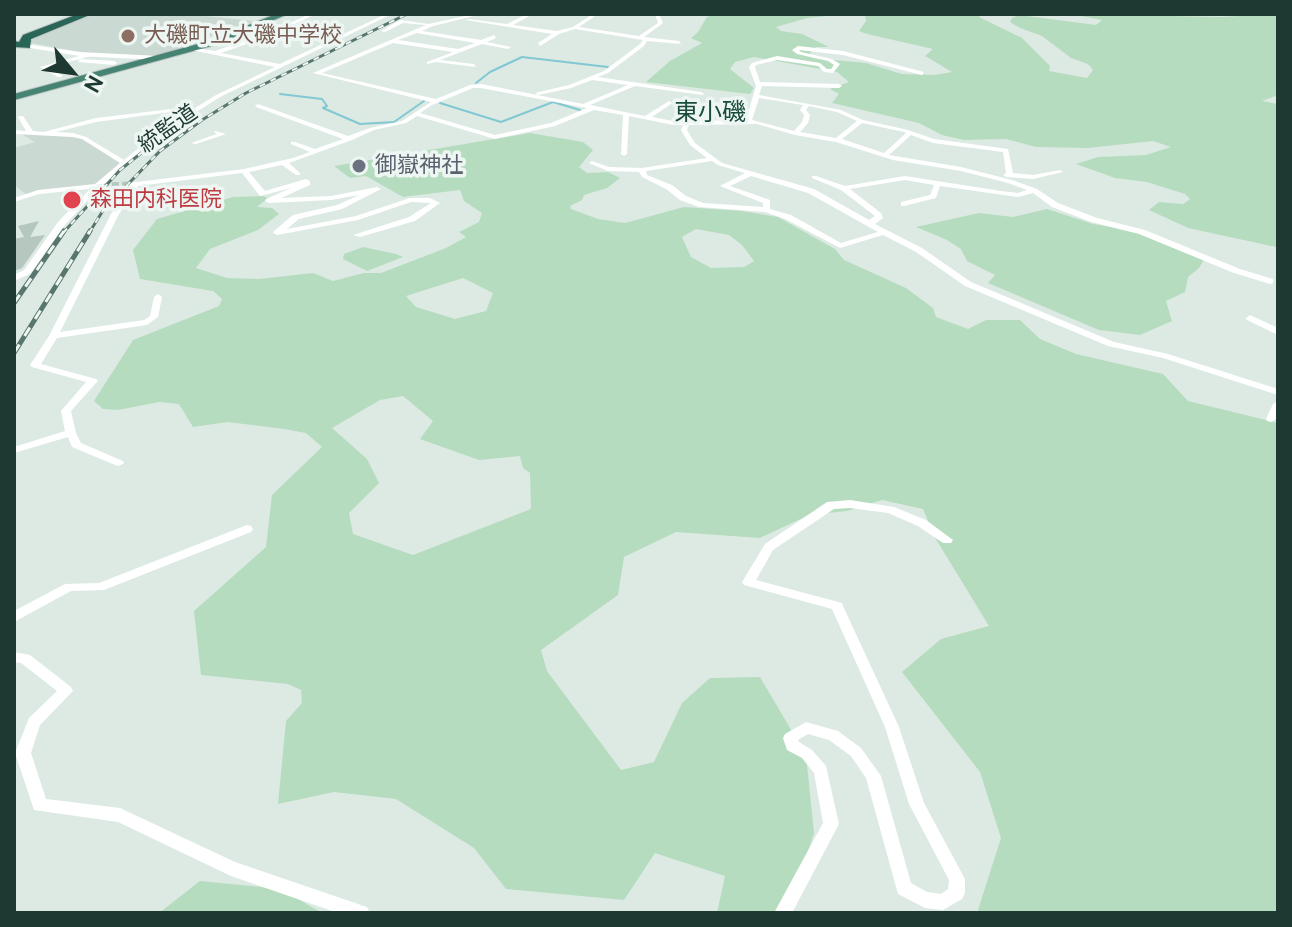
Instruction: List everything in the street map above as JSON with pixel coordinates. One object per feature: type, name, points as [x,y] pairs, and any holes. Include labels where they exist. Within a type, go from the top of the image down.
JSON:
[{"type":"highway","points":[[17,42],[78,14]]},
{"type":"highway","points":[[17,42],[86,14]]},
{"type":"highway","points":[[194,49],[275,14]]},
{"type":"highway","points":[[14,97],[194,49],[284,14]]},
{"type":"street","points":[[215,53],[314,14]]},
{"type":"street","points":[[383,30],[416,14]]},
{"type":"street","points":[[436,101],[314,73],[431,25],[480,14]]},
{"type":"street","points":[[506,26],[531,14]]},
{"type":"street","points":[[540,44],[557,33],[575,28],[596,14]]},
{"type":"street","points":[[530,95],[562,89],[610,69],[642,45],[643,38],[661,23],[657,14]]},
{"type":"street","name":"統監道","points":[[14,278],[27,272],[61,224],[122,162],[200,106],[388,15]]},
{"type":"street","points":[[438,16],[557,33]]},
{"type":"street","points":[[402,21],[431,25]]},
{"type":"street","points":[[480,31],[496,24]]},
{"type":"street","points":[[575,28],[679,43]]},
{"type":"street","points":[[415,31],[505,47]]},
{"type":"street","points":[[526,35],[536,31]]},
{"type":"street","points":[[474,66],[432,62],[494,37]]},
{"type":"street","points":[[391,41],[458,51]]},
{"type":"street","points":[[17,42],[90,55],[158,58]]},
{"type":"street","points":[[749,121],[759,84],[752,67],[769,59],[806,62],[833,71],[837,64],[795,50],[800,47],[843,53],[922,73]]},
{"type":"street","points":[[194,49],[282,66]]},
{"type":"street","points":[[60,76],[43,67],[90,55]]},
{"type":"street","points":[[334,57],[355,57]]},
{"type":"street","points":[[342,62],[355,64],[371,58]]},
{"type":"street","points":[[76,59],[114,63]]},
{"type":"street","points":[[592,78],[701,94]]},
{"type":"street","points":[[759,84],[839,86]]},
{"type":"street","points":[[119,463],[76,445],[71,433],[66,411],[93,381],[36,366],[115,214],[134,184],[284,163],[372,129],[404,122],[436,101],[472,85],[686,125],[749,121],[837,140],[885,155],[982,174],[1034,191],[1055,205],[1094,220],[1142,232],[1237,271],[1270,281]]},
{"type":"street","points":[[583,106],[633,85]]},
{"type":"street","points":[[757,96],[839,111],[861,121],[960,146],[1006,150],[1010,175]]},
{"type":"street","points":[[646,118],[669,103]]},
{"type":"street","points":[[795,133],[805,123],[807,115],[803,110],[807,104]]},
{"type":"street","points":[[258,106],[350,139]]},
{"type":"street","points":[[46,133],[122,116],[186,108]]},
{"type":"street","points":[[416,114],[495,137],[553,125],[592,108]]},
{"type":"street","points":[[624,154],[626,115]]},
{"type":"street","points":[[21,117],[29,130]]},
{"type":"street","points":[[837,140],[861,121]]},
{"type":"street","points":[[686,125],[684,130],[692,144],[731,169],[811,191],[919,250],[968,284],[1111,344],[1165,356],[1278,392]]},
{"type":"street","points":[[16,132],[29,130],[84,138],[122,162]]},
{"type":"street","points":[[194,143],[223,134],[217,132]]},
{"type":"street","points":[[885,155],[910,133]]},
{"type":"street","points":[[293,143],[316,152]]},
{"type":"street","points":[[942,165],[960,146]]},
{"type":"street","points":[[592,163],[608,169],[642,170],[714,159]]},
{"type":"street","points":[[284,163],[307,183],[269,201],[331,198],[377,189],[339,207],[296,217],[277,233],[358,218],[410,200],[436,203],[412,219],[357,235]]},
{"type":"street","points":[[642,170],[644,176],[669,187],[683,198],[702,205],[766,210],[788,217],[840,246],[884,232]]},
{"type":"street","points":[[244,171],[263,194],[302,177]]},
{"type":"street","points":[[982,174],[1033,177],[1060,172]]},
{"type":"street","points":[[751,173],[724,186],[767,202],[766,210]]},
{"type":"street","points":[[814,177],[844,188],[878,215],[879,218],[868,224]]},
{"type":"street","points":[[844,188],[890,178],[1018,195],[1034,191]]},
{"type":"street","points":[[904,204],[933,196],[938,182]]},
{"type":"street","points":[[14,200],[38,192],[99,186]]},
{"type":"street","points":[[54,336],[147,322],[154,317],[158,297]]},
{"type":"street","points":[[1250,318],[1278,332]]},
{"type":"street","points":[[1271,419],[1278,404]]},
{"type":"street","points":[[14,450],[71,433]]},
{"type":"street","points":[[783,913],[831,824],[821,771],[807,754],[792,746],[790,738],[806,728],[833,735],[856,752],[873,776],[904,888],[925,900],[943,902],[956,893],[957,879],[917,804],[892,727],[837,606],[748,582],[769,547],[831,505],[850,504],[890,510],[922,523],[947,540]]},
{"type":"street","points":[[14,617],[69,587],[100,587],[247,529]]},
{"type":"street","points":[[14,657],[25,659],[66,691],[34,722],[23,753],[40,805],[120,815],[231,868],[305,891],[361,913]]},
{"type":"shaded area","name":"大磯町立大磯中学校","points":[[94,14],[186,14],[254,21],[157,56],[84,53],[31,43],[31,40]]},
{"type":"shaded area","points":[[18,132],[84,138],[122,162],[97,186],[27,195],[14,185],[14,148],[35,142]]},
{"type":"green space","points":[[714,14],[982,14],[979,17],[1022,38],[1050,66],[1049,71],[1087,78],[1093,70],[1088,64],[1071,58],[1042,36],[1010,22],[1012,18],[1019,15],[1096,25],[1102,20],[1070,14],[1220,17],[1278,14],[1278,95],[1262,101],[1278,104],[1278,251],[1276,247],[1188,228],[1149,210],[1159,202],[1183,204],[1190,199],[1185,194],[1147,182],[1115,178],[1076,164],[1098,157],[1146,155],[1171,147],[1153,141],[1088,148],[1036,147],[1006,139],[964,140],[942,135],[919,123],[832,103],[839,94],[830,89],[849,82],[837,72],[754,57],[735,62],[730,69],[754,88],[750,94],[646,82],[670,61],[702,43],[691,38],[707,17]],"holes":[[[865,16],[866,21],[859,31],[933,49],[925,56],[952,72],[902,74],[866,63],[813,58],[810,53],[816,47],[829,47],[802,34],[781,31],[776,27],[807,18]]]},
{"type":"green space","points":[[530,133],[583,142],[593,150],[579,167],[587,173],[608,172],[620,178],[607,188],[584,195],[582,200],[570,206],[571,209],[598,219],[625,223],[684,207],[778,217],[835,249],[844,260],[906,288],[933,308],[936,317],[968,329],[986,320],[1020,320],[1040,339],[1076,354],[1163,374],[1188,401],[1278,423],[1278,913],[977,913],[1001,838],[980,772],[902,672],[941,639],[989,626],[934,536],[923,509],[882,500],[847,511],[809,515],[760,538],[676,532],[624,557],[618,595],[541,650],[547,671],[621,770],[654,762],[682,703],[710,678],[760,677],[806,755],[814,833],[798,883],[775,913],[717,913],[725,876],[655,853],[624,900],[506,889],[474,848],[396,799],[334,792],[278,804],[286,721],[302,703],[301,690],[288,684],[201,675],[194,611],[266,547],[272,495],[322,447],[306,433],[284,429],[228,422],[193,427],[179,404],[159,402],[118,410],[103,409],[94,401],[133,340],[219,306],[222,299],[213,291],[140,279],[133,250],[157,219],[233,197],[263,196],[268,198],[257,207],[272,208],[279,214],[258,230],[210,249],[196,268],[227,278],[259,279],[313,273],[333,281],[364,273],[381,273],[446,248],[466,237],[459,232],[479,222],[482,213],[464,201],[460,190],[403,197],[366,176],[350,178],[334,166]],"holes":[[[696,229],[729,235],[742,245],[754,261],[744,267],[711,268],[691,257],[682,237]],[[463,278],[493,293],[486,311],[455,319],[416,307],[406,296]],[[403,396],[433,421],[420,439],[479,460],[520,456],[523,468],[530,473],[531,509],[413,555],[353,534],[349,513],[379,483],[367,459],[332,428],[380,400]]]},
{"type":"green space","points":[[1047,209],[1093,224],[1130,230],[1206,256],[1199,268],[1188,277],[1185,292],[1166,301],[1172,321],[1140,335],[1099,330],[988,283],[995,275],[967,261],[961,249],[947,240],[916,227],[979,213],[1013,217]]},
{"type":"green space","points":[[363,247],[403,257],[367,271],[343,259],[344,254]]},
{"type":"green space","points":[[200,881],[281,889],[322,913],[159,913]]},
{"type":"building","points":[[39,221],[30,237],[45,235],[22,268],[14,271],[14,239],[24,237],[18,226]]},
{"type":"waterway","points":[[476,83],[490,72],[522,57],[608,67]]},
{"type":"waterway","points":[[280,94],[322,99],[327,106],[323,108],[360,124],[394,122],[424,101]]},
{"type":"waterway","points":[[440,103],[501,122],[553,102],[580,110]]},
{"type":"tunnel","points":[[102,186],[131,185]]},
{"type":"railway","points":[[89,233],[104,209],[160,151],[202,120],[246,93],[407,14]]},
{"type":"railway","points":[[63,233],[120,170],[165,134]]},
{"type":"railway","points":[[14,303],[64,231]]},
{"type":"railway","points":[[14,353],[90,231]]},
{"type":"place","name":"大磯町立大磯中学校","points":[[128,36]]},
{"type":"place","name":"御嶽神社","points":[[359,166]]},
{"type":"place","name":"森田内科医院","points":[[72,200]]},
{"type":"district","name":"東小磯","points":[[710,113]]}]
